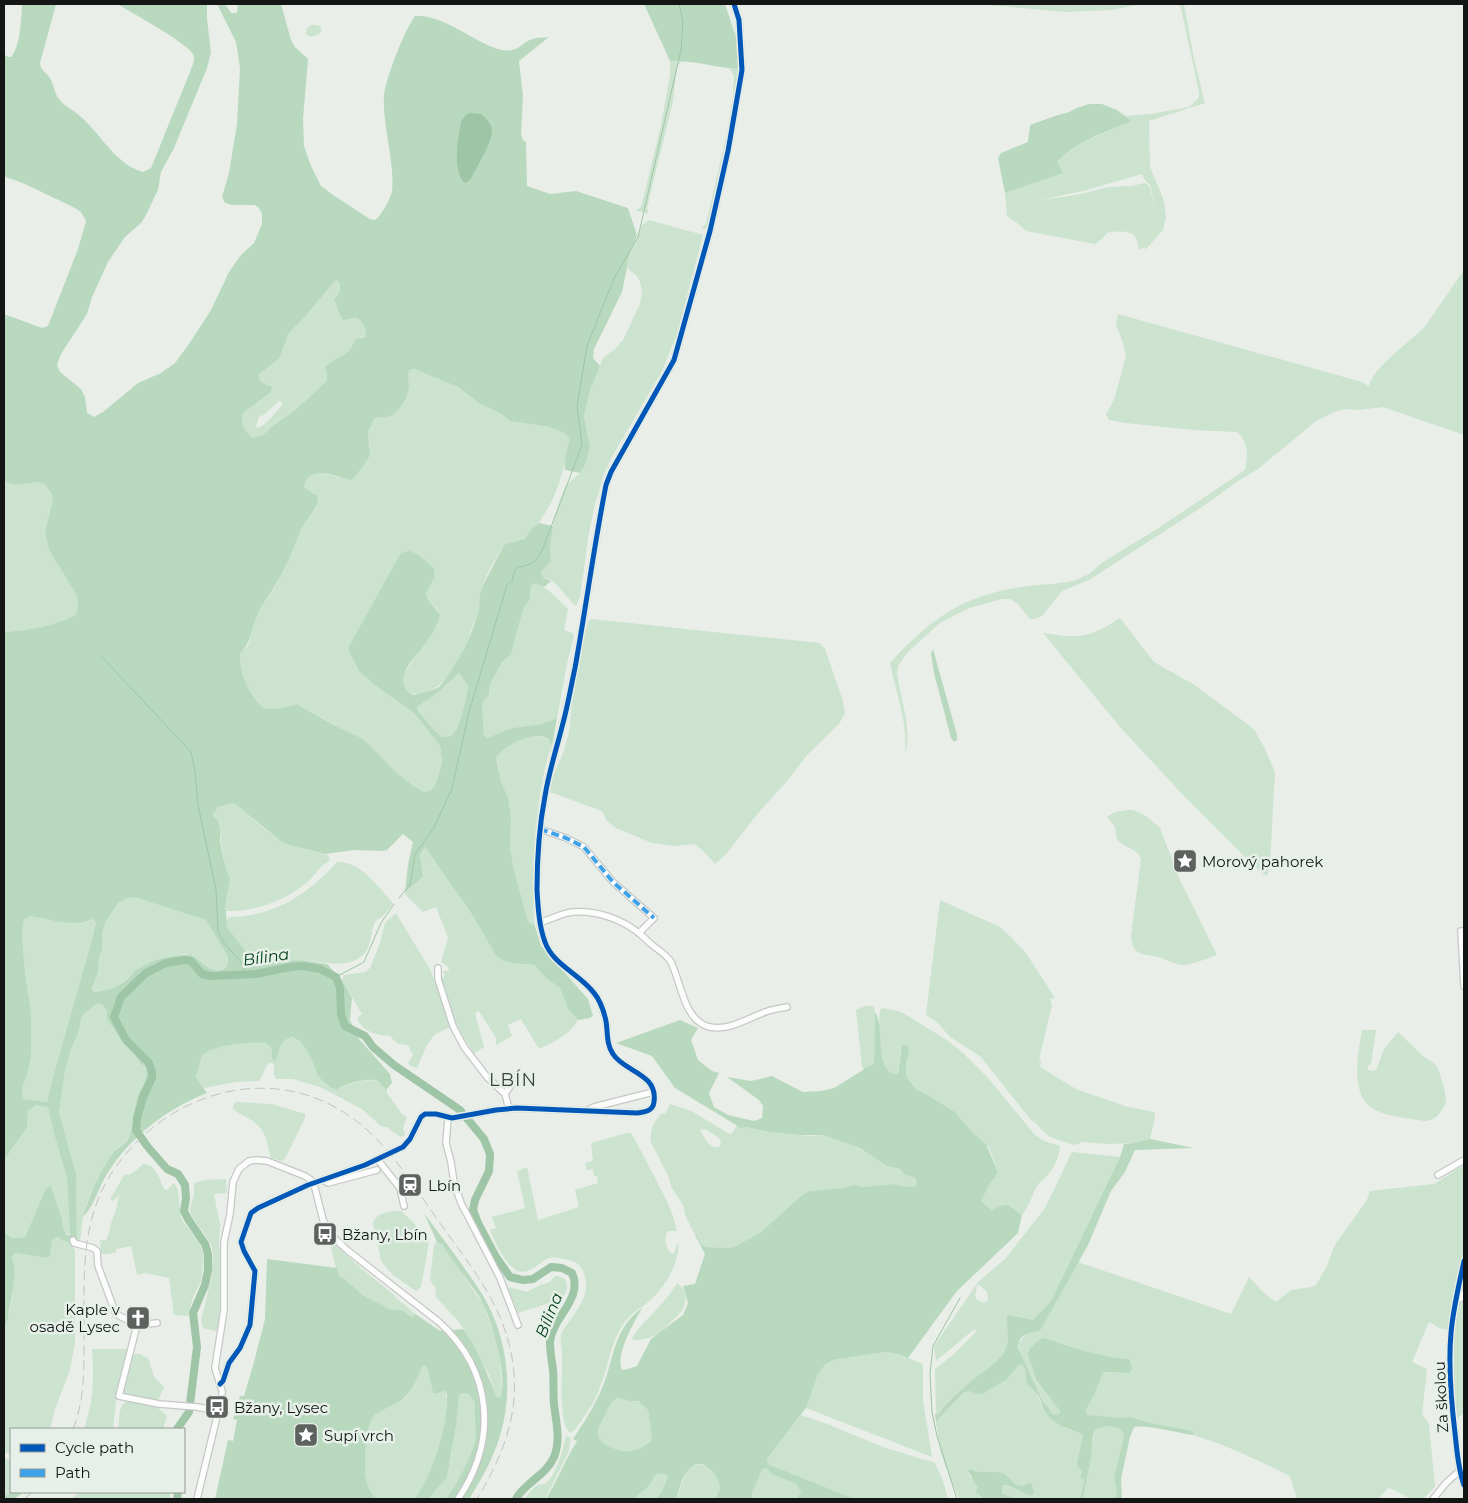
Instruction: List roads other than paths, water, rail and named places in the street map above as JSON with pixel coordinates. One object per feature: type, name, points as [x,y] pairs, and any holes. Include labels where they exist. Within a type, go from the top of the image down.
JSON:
[{"type":"street","points":[[220,1384],[223,1381],[229,1362],[240,1348],[250,1325],[255,1271],[241,1242],[251,1213],[269,1202],[313,1183],[378,1160],[400,1149],[407,1143],[417,1122],[425,1114],[456,1118],[509,1109],[644,1112],[649,1111],[653,1106],[653,1092],[648,1080],[618,1060],[612,1053],[606,1020],[602,1007],[594,993],[552,954],[545,944],[538,905],[537,870],[545,796],[564,721],[575,666],[606,485],[611,472],[674,360],[712,222],[728,151],[742,70],[739,20],[734,4]]},
{"type":"street","points":[[540,830],[566,838],[584,847],[613,882],[654,918],[639,933]]},
{"type":"street","points":[[540,922],[549,921],[568,912],[592,913],[615,920],[639,933],[670,960],[679,981],[683,997],[700,1024],[712,1027],[728,1026],[787,1006]]},
{"type":"street","points":[[1462,931],[1464,986]]},
{"type":"street","points":[[438,968],[438,979],[453,1026],[464,1046],[487,1077],[505,1094],[509,1109]]},
{"type":"street","points":[[505,1094],[519,1073]]},
{"type":"street","points":[[586,1111],[594,1107],[653,1092]]},
{"type":"street","points":[[448,1118],[446,1142],[457,1192],[500,1278],[518,1324]]},
{"type":"street","points":[[197,1499],[222,1396],[215,1368],[224,1310],[224,1242],[230,1214],[232,1190],[237,1173],[246,1163],[252,1160],[262,1160],[305,1176],[313,1183],[321,1215],[333,1237],[448,1330],[469,1358],[476,1374],[483,1402],[484,1432],[476,1466],[458,1499]]},
{"type":"street","points":[[378,1160],[400,1188],[404,1206]]},
{"type":"street","points":[[1438,1175],[1464,1160]]},
{"type":"street","points":[[323,1180],[328,1183],[377,1170]]},
{"type":"street","points":[[73,1240],[74,1243],[93,1248],[97,1251],[98,1266],[116,1314],[137,1325],[156,1323]]},
{"type":"street","name":"Za školou","points":[[1464,1261],[1451,1335],[1450,1366],[1454,1421],[1464,1486]]},
{"type":"street","points":[[1456,1299],[1460,1299],[1464,1293]]},
{"type":"street","points":[[137,1325],[119,1396],[159,1404],[218,1411]]},
{"type":"street","points":[[1433,1499],[1446,1483],[1462,1470]]},
{"type":"waterway","points":[[399,898],[410,885],[415,854],[434,828],[452,788],[469,712],[507,585],[513,580],[513,575],[519,567],[537,559],[542,551],[582,445],[577,406],[587,346],[614,278],[638,237],[681,50],[683,22],[679,4]]},
{"type":"waterway","points":[[101,656],[191,752],[198,805],[216,890],[218,931],[224,943],[241,962],[246,974]]},
{"type":"waterway","points":[[336,977],[364,962],[381,923],[394,904]]},
{"type":"waterway","name":"Bílina","points":[[178,1428],[189,1412],[197,1347],[193,1313],[205,1285],[208,1270],[208,1254],[205,1244],[184,1211],[185,1185],[178,1174],[167,1169],[136,1130],[137,1118],[143,1097],[152,1078],[152,1072],[149,1063],[126,1040],[114,1017],[121,997],[146,973],[166,963],[184,960],[191,961],[202,974],[210,976],[256,974],[303,966],[320,969],[336,977],[340,988],[341,1014],[345,1026],[365,1036],[373,1047],[394,1065],[460,1110],[484,1139],[490,1154],[489,1171],[475,1200],[473,1210],[496,1257],[510,1277],[523,1280],[533,1279],[551,1267],[562,1268],[572,1273],[575,1282],[574,1291],[571,1300],[556,1325],[550,1343],[557,1431],[556,1451],[546,1469],[516,1499]]},
{"type":"waterway","points":[[957,1499],[937,1436],[932,1412],[930,1374],[933,1346],[960,1298]]},
{"type":"waterway","name":"Bílina","points":[[177,1499],[178,1493]]},
{"type":"railway","points":[[73,1428],[81,1401],[83,1381],[84,1283],[88,1238],[100,1194],[111,1174],[135,1144],[163,1120],[195,1102],[229,1092],[264,1088],[299,1093],[334,1106],[366,1129],[387,1150],[476,1274],[503,1325],[513,1364],[514,1401],[507,1435],[501,1451],[477,1499]]},
{"type":"railway","points":[[24,1499],[32,1493]]},
{"type":"place","name":"Morový pahorek","points":[[1185,861]]},
{"type":"place","name":"Lbín","points":[[410,1185]]},
{"type":"place","name":"Bžany, Lbín","points":[[325,1234]]},
{"type":"place","name":"Kaple v osadě Lysec","points":[[138,1318]]},
{"type":"place","name":"Bžany, Lysec","points":[[217,1407]]},
{"type":"place","name":"Supí vrch","points":[[306,1435]]},
{"type":"district","name":"LBÍN","points":[[513,1080]]}]
